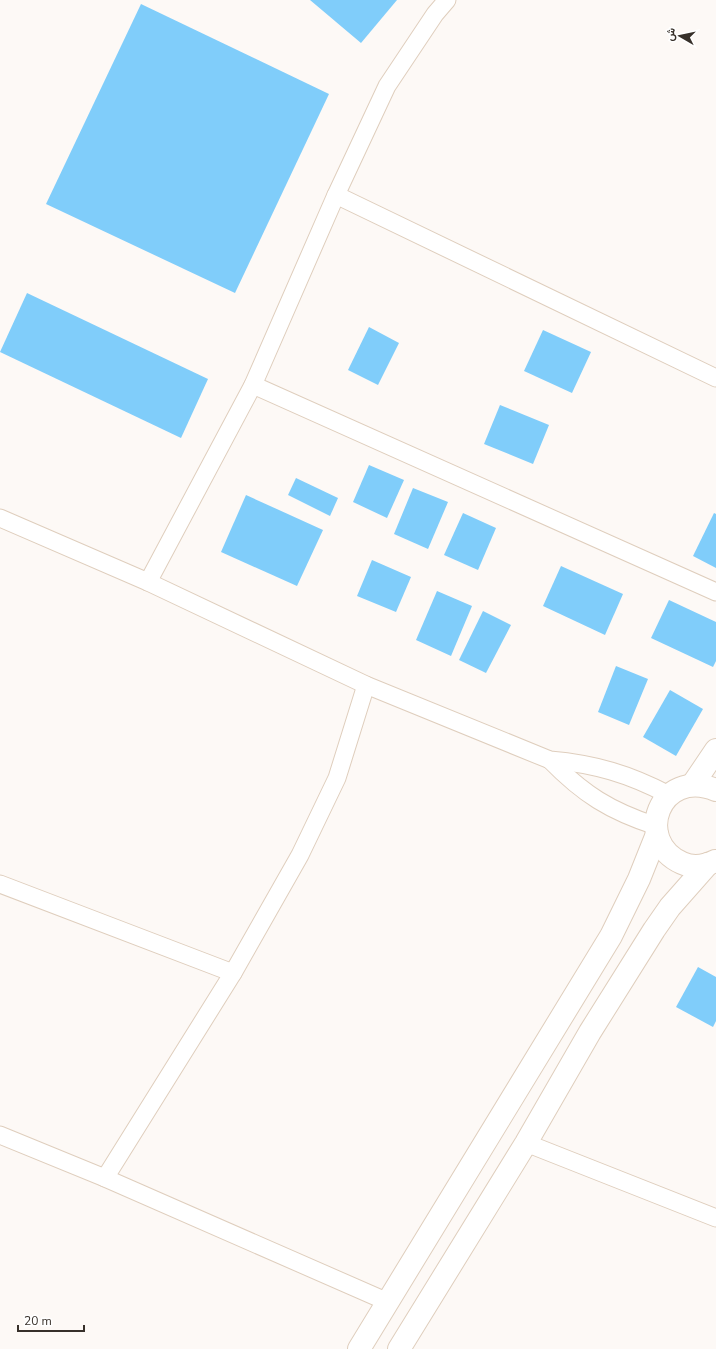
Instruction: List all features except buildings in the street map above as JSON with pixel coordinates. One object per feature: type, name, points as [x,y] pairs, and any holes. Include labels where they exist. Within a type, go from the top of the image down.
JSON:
[{"type":"street","points":[[148,582],[253,385],[336,195],[386,86],[435,14],[447,0]]},
{"type":"street","points":[[336,195],[716,378]]},
{"type":"street","points":[[253,385],[716,592]]},
{"type":"street","points":[[0,518],[148,582],[366,685],[550,760],[575,762],[600,767],[647,783],[669,795]]},
{"type":"street","points":[[105,1178],[233,973],[300,855],[336,778],[366,685]]},
{"type":"street","points":[[693,784],[716,750]]},
{"type":"street","points":[[550,760],[582,790],[609,807],[657,830]]},
{"type":"street","points":[[712,862],[697,866],[686,865],[668,854],[661,845],[657,830],[657,814],[669,795],[676,790],[693,784],[706,786],[716,790]]},
{"type":"street","points":[[359,1349],[611,936],[639,879],[657,830]]},
{"type":"street","points":[[399,1349],[526,1143],[590,1032],[654,930],[670,907],[712,862]]},
{"type":"street","points":[[0,884],[233,973]]},
{"type":"street","points":[[0,1135],[105,1178],[388,1302]]},
{"type":"street","points":[[526,1143],[716,1218]]}]
